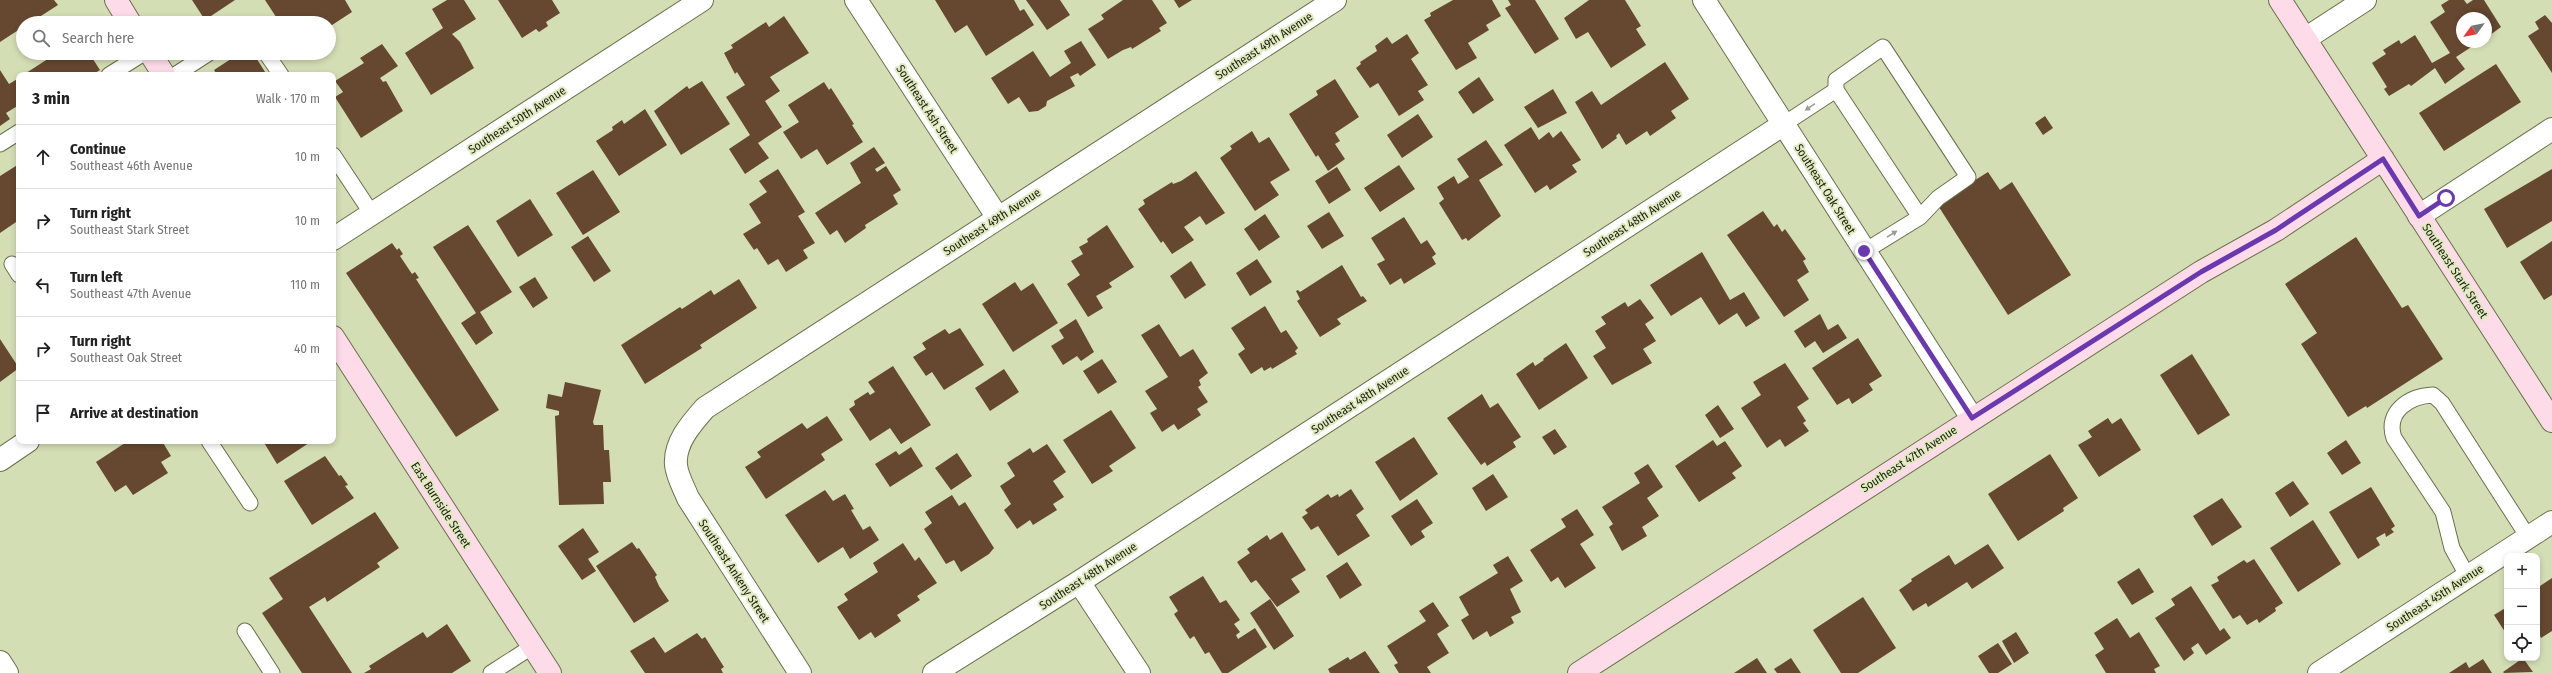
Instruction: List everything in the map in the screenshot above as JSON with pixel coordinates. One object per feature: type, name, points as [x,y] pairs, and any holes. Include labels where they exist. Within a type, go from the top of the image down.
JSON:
[{"type":"street","points":[[116,0],[126,16]]},
{"type":"street","name":"Southeast 50th Avenue","points":[[336,237],[702,0]]},
{"type":"street","name":"Southeast Ash Street","points":[[856,0],[998,218]]},
{"type":"street","name":"Southeast 49th Avenue","points":[[676,466],[678,449],[687,428],[705,408],[1335,0]]},
{"type":"street","name":"Southeast Oak Street","points":[[1704,0],[1972,418]]},
{"type":"street","name":"Southeast Stark Street","points":[[2280,0],[2552,421]]},
{"type":"street","points":[[2305,39],[2366,0]]},
{"type":"street","points":[[154,60],[162,72]]},
{"type":"street","name":"Southeast 48th Avenue","points":[[934,673],[1079,582],[1784,124]]},
{"type":"street","points":[[2419,216],[2552,130]]},
{"type":"street","name":"Southeast 47th Avenue","points":[[1579,673],[1972,418],[2201,272],[2276,230],[2383,159]]},
{"type":"street","name":"East Burnside Street","points":[[336,341],[550,673]]},
{"type":"street","points":[[0,460],[24,444]]},
{"type":"street","name":"Southeast Ankeny Street","points":[[676,466],[688,498],[800,673]]},
{"type":"street","name":"Southeast 45th Avenue","points":[[2319,673],[2552,522]]},
{"type":"street","points":[[1079,582],[1139,673]]},
{"type":"street","points":[[0,662],[8,673]]},
{"type":"lane","points":[[1864,251],[1920,217],[1938,198],[1968,177],[1883,48],[1836,80],[1836,90],[1920,217]]},
{"type":"lane","points":[[114,72],[133,60]]},
{"type":"lane","points":[[180,72],[198,60]]},
{"type":"lane","points":[[270,60],[278,72]]},
{"type":"lane","points":[[1784,124],[1836,90]]},
{"type":"lane","points":[[0,144],[16,134]]},
{"type":"lane","points":[[336,160],[372,214]]},
{"type":"lane","points":[[2468,576],[2452,548],[2443,512],[2394,438],[2391,428],[2392,417],[2397,410],[2420,396],[2433,395],[2442,404],[2528,537]]},
{"type":"lane","points":[[211,444],[250,503]]},
{"type":"lane","points":[[245,631],[272,673]]},
{"type":"lane","points":[[491,673],[533,646]]},
{"type":"building","points":[[0,0],[54,0],[58,5],[41,16],[16,16],[16,32],[0,42]]},
{"type":"building","points":[[192,0],[235,0],[211,16],[202,16]]},
{"type":"building","points":[[265,0],[345,0],[352,12],[336,22],[336,16],[275,16]]},
{"type":"building","points":[[447,0],[464,0],[476,19],[452,34],[460,42],[474,68],[431,95],[405,53],[443,28],[432,9]]},
{"type":"building","points":[[498,0],[552,0],[560,13],[546,22],[548,26],[539,32],[536,29],[522,38]]},
{"type":"building","points":[[935,0],[1014,0],[1020,11],[1024,9],[1034,25],[986,56],[967,25],[955,33]]},
{"type":"building","points":[[1026,0],[1060,0],[1070,15],[1047,30]]},
{"type":"building","points":[[1123,0],[1152,0],[1167,23],[1159,28],[1161,31],[1132,49],[1131,47],[1123,50],[1108,59],[1088,29],[1104,19],[1101,15]]},
{"type":"building","points":[[1174,0],[1192,0],[1179,8]]},
{"type":"building","points":[[1453,0],[1492,0],[1501,16],[1486,25],[1489,30],[1468,43],[1477,58],[1456,70],[1424,20],[1431,16],[1430,13]]},
{"type":"building","points":[[1508,0],[1535,0],[1559,39],[1535,54],[1505,8],[1511,5]]},
{"type":"building","points":[[1589,0],[1625,0],[1641,26],[1636,29],[1646,45],[1611,68],[1588,32],[1576,39],[1564,18]]},
{"type":"building","points":[[2449,0],[2464,0],[2467,4],[2473,0],[2484,0],[2492,12],[2456,12],[2456,48],[2470,48],[2456,57],[2465,69],[2445,84],[2435,68],[2411,86],[2409,84],[2389,96],[2384,89],[2387,87],[2372,63],[2386,54],[2383,50],[2399,40],[2401,44],[2415,35],[2432,63],[2450,53],[2430,22],[2445,12],[2441,5]]},
{"type":"building","points":[[2492,13],[2501,27],[2492,34]]},
{"type":"building","points":[[2545,15],[2552,23],[2552,73],[2528,36],[2539,29],[2535,22]]},
{"type":"building","points":[[784,16],[809,53],[770,77],[780,91],[765,101],[782,127],[758,143],[769,158],[745,174],[729,149],[750,135],[726,97],[745,85],[737,72],[735,74],[724,53],[733,48],[731,45],[766,22],[769,27]]},
{"type":"building","points":[[1407,34],[1419,53],[1411,59],[1428,85],[1418,91],[1424,100],[1399,116],[1378,83],[1370,88],[1356,68],[1361,64],[1360,62],[1377,51],[1375,46],[1387,37],[1392,44]]},
{"type":"building","points":[[1081,41],[1096,65],[1080,76],[1078,73],[1070,77],[1075,86],[1047,101],[1046,106],[1038,111],[1029,112],[1019,97],[1008,104],[991,78],[1033,51],[1050,77],[1071,63],[1064,51]]},
{"type":"building","points":[[382,44],[398,66],[380,78],[383,82],[386,81],[403,111],[361,138],[336,99],[336,96],[343,92],[336,80],[364,63],[360,58]]},
{"type":"building","points":[[46,60],[94,60],[100,70],[97,72],[28,72]]},
{"type":"building","points":[[229,60],[257,60],[265,72],[215,72],[214,70]]},
{"type":"building","points":[[1665,62],[1689,99],[1671,111],[1676,118],[1650,136],[1647,131],[1626,145],[1619,133],[1616,136],[1617,138],[1602,149],[1575,102],[1592,91],[1601,105]]},
{"type":"building","points":[[2496,64],[2521,102],[2444,151],[2419,113]]},
{"type":"building","points":[[0,70],[9,84],[16,80],[16,107],[6,113],[10,119],[0,126]]},
{"type":"building","points":[[1479,77],[1494,100],[1473,114],[1458,92]]},
{"type":"building","points":[[1335,79],[1359,117],[1335,133],[1340,141],[1335,144],[1345,159],[1328,171],[1318,155],[1316,157],[1289,114],[1318,95],[1316,91]]},
{"type":"building","points":[[702,81],[730,124],[681,155],[654,111],[687,86],[689,89]]},
{"type":"building","points":[[824,82],[829,90],[831,88],[854,124],[852,125],[863,142],[827,165],[817,149],[801,159],[783,132],[799,122],[788,105]]},
{"type":"building","points":[[1553,89],[1567,113],[1538,128],[1524,107]]},
{"type":"building","points":[[645,109],[667,145],[619,176],[596,141],[613,130],[612,127],[622,120],[624,124]]},
{"type":"building","points":[[1418,114],[1433,137],[1402,158],[1387,135]]},
{"type":"building","points":[[2045,116],[2053,128],[2043,135],[2035,123]]},
{"type":"building","points":[[1531,127],[1539,140],[1549,132],[1553,138],[1561,131],[1581,160],[1572,165],[1577,172],[1550,190],[1547,185],[1535,193],[1504,145]]},
{"type":"building","points":[[1252,131],[1259,143],[1269,137],[1290,170],[1270,182],[1279,195],[1255,211],[1220,158],[1232,149],[1230,146]]},
{"type":"building","points":[[1486,140],[1503,165],[1479,180],[1501,216],[1468,241],[1466,238],[1462,240],[1439,203],[1444,199],[1437,187],[1454,176],[1458,184],[1469,177],[1457,159]]},
{"type":"building","points":[[874,147],[885,163],[875,169],[877,172],[886,166],[901,190],[893,195],[898,204],[865,225],[866,228],[845,243],[837,230],[830,235],[815,213],[861,183],[850,163]]},
{"type":"building","points":[[1399,165],[1415,189],[1380,212],[1364,188]]},
{"type":"building","points":[[16,166],[16,222],[0,233],[0,176]]},
{"type":"building","points":[[1337,167],[1351,190],[1329,204],[1315,181]]},
{"type":"building","points":[[778,169],[805,212],[798,216],[815,243],[803,250],[808,258],[786,272],[778,259],[768,265],[757,248],[754,250],[743,234],[761,223],[749,204],[767,192],[759,181]]},
{"type":"building","points":[[2552,169],[2552,221],[2507,248],[2484,209]]},
{"type":"building","points":[[593,170],[620,212],[583,235],[556,193]]},
{"type":"building","points":[[1196,171],[1225,213],[1206,225],[1200,216],[1184,227],[1194,240],[1172,254],[1163,241],[1161,243],[1138,209],[1145,204],[1143,200],[1172,182],[1173,184],[1181,181]]},
{"type":"building","points":[[1988,172],[2000,190],[2012,182],[2071,275],[2008,315],[1937,204]]},
{"type":"building","points":[[530,199],[553,235],[518,257],[496,221]]},
{"type":"building","points":[[1763,211],[1774,227],[1777,224],[1782,232],[1785,229],[1806,259],[1803,261],[1809,272],[1797,280],[1809,300],[1784,317],[1727,235]]},
{"type":"building","points":[[1329,212],[1344,236],[1322,249],[1307,226]]},
{"type":"building","points":[[1265,214],[1280,237],[1259,251],[1244,229]]},
{"type":"building","points":[[1404,217],[1421,244],[1427,240],[1436,254],[1432,257],[1436,264],[1404,284],[1401,278],[1390,285],[1377,264],[1385,260],[1371,238]]},
{"type":"building","points":[[468,225],[512,292],[480,312],[493,333],[476,345],[461,323],[476,313],[433,247]]},
{"type":"building","points":[[1107,225],[1134,267],[1109,283],[1112,287],[1096,296],[1103,308],[1088,317],[1067,284],[1080,275],[1071,261],[1083,254],[1079,247],[1088,242],[1087,239]]},
{"type":"building","points":[[588,236],[611,271],[594,282],[571,247]]},
{"type":"building","points":[[2356,237],[2402,308],[2408,305],[2443,359],[2367,408],[2366,406],[2348,417],[2301,344],[2317,333],[2285,284]]},
{"type":"building","points":[[2552,241],[2552,295],[2544,300],[2520,262]]},
{"type":"building","points":[[392,243],[397,250],[399,248],[403,254],[400,256],[412,274],[415,272],[419,278],[416,279],[499,410],[456,437],[346,273]]},
{"type":"building","points":[[1702,252],[1730,300],[1744,292],[1760,318],[1746,327],[1737,313],[1719,325],[1701,297],[1671,316],[1650,285]]},
{"type":"building","points":[[1257,259],[1272,282],[1250,296],[1236,273]]},
{"type":"building","points":[[1191,261],[1206,285],[1185,299],[1170,276]]},
{"type":"building","points":[[1342,265],[1361,297],[1363,296],[1367,301],[1337,319],[1341,324],[1320,337],[1297,301],[1300,299],[1296,291],[1298,290],[1300,292]]},
{"type":"building","points":[[535,277],[548,298],[533,308],[519,287]]},
{"type":"building","points":[[739,279],[757,308],[700,345],[702,348],[645,384],[621,345],[680,307],[682,309],[711,290],[714,295]]},
{"type":"building","points":[[1015,282],[1021,291],[1033,283],[1058,323],[1013,352],[982,304]]},
{"type":"building","points":[[1640,299],[1654,318],[1645,324],[1656,341],[1643,349],[1652,363],[1612,385],[1593,356],[1606,348],[1595,331],[1606,324],[1601,317],[1625,302],[1628,307]]},
{"type":"building","points":[[1265,306],[1281,333],[1286,330],[1298,348],[1295,351],[1297,354],[1272,369],[1271,367],[1264,371],[1262,367],[1251,374],[1238,354],[1245,349],[1231,328]]},
{"type":"building","points":[[1820,314],[1828,330],[1838,324],[1847,338],[1823,353],[1815,341],[1805,348],[1794,331]]},
{"type":"building","points":[[1076,319],[1094,352],[1081,361],[1077,356],[1063,365],[1051,346],[1064,338],[1059,330]]},
{"type":"building","points":[[1159,324],[1180,357],[1193,349],[1208,373],[1199,380],[1201,385],[1198,387],[1208,402],[1197,409],[1201,415],[1178,430],[1174,424],[1162,432],[1150,413],[1157,409],[1145,391],[1168,377],[1141,335]]},
{"type":"building","points":[[960,328],[984,365],[944,390],[932,372],[926,376],[913,357],[926,349],[922,343],[945,329],[949,334]]},
{"type":"building","points":[[1858,338],[1882,376],[1869,384],[1873,390],[1852,404],[1849,398],[1837,405],[1812,368]]},
{"type":"building","points":[[0,339],[16,363],[16,370],[0,382]]},
{"type":"building","points":[[1566,343],[1588,378],[1539,410],[1516,374],[1533,362],[1535,366]]},
{"type":"building","points":[[2192,354],[2230,415],[2198,435],[2160,375]]},
{"type":"building","points":[[1102,359],[1117,382],[1098,394],[1083,371]]},
{"type":"building","points":[[1785,363],[1809,399],[1797,407],[1806,421],[1803,423],[1809,431],[1785,447],[1780,439],[1767,448],[1741,408],[1761,395],[1753,382]]},
{"type":"building","points":[[893,366],[931,425],[901,444],[890,428],[870,441],[849,409],[855,405],[854,401],[868,392],[870,395],[875,392],[868,382]]},
{"type":"building","points":[[1004,369],[1019,392],[990,411],[975,388]]},
{"type":"building","points":[[565,382],[601,390],[593,422],[594,425],[603,425],[604,450],[609,450],[611,482],[603,482],[604,504],[559,505],[555,416],[559,415],[559,411],[546,408],[548,394],[562,397]]},
{"type":"building","points":[[1482,394],[1490,408],[1498,403],[1521,437],[1513,442],[1516,447],[1487,466],[1485,462],[1481,465],[1447,418]]},
{"type":"building","points":[[1718,405],[1734,429],[1720,438],[1705,415]]},
{"type":"building","points":[[1111,410],[1136,448],[1109,466],[1113,471],[1092,484],[1063,440]]},
{"type":"building","points":[[827,416],[843,440],[821,454],[825,460],[766,499],[745,467],[761,457],[757,452],[802,423],[807,429]]},
{"type":"building","points":[[2108,418],[2112,424],[2121,418],[2141,450],[2099,477],[2078,445],[2092,437],[2088,431]]},
{"type":"building","points":[[1555,429],[1567,447],[1554,455],[1542,437]]},
{"type":"building","points":[[1414,437],[1438,474],[1400,501],[1375,462]]},
{"type":"building","points":[[1713,440],[1717,446],[1725,441],[1742,466],[1732,473],[1736,478],[1699,502],[1675,466]]},
{"type":"building","points":[[2346,440],[2361,463],[2342,475],[2327,453]]},
{"type":"building","points":[[123,444],[164,444],[171,456],[161,462],[168,473],[133,495],[126,485],[115,492],[96,462]]},
{"type":"building","points":[[265,444],[307,444],[277,464]]},
{"type":"building","points":[[1047,444],[1066,472],[1053,481],[1064,497],[1053,504],[1057,510],[1033,525],[1030,520],[1017,529],[1004,510],[1011,504],[1000,486],[1015,476],[1007,463],[1030,448],[1033,453]]},
{"type":"building","points":[[911,447],[923,466],[890,487],[875,464],[896,451],[899,455]]},
{"type":"building","points":[[957,453],[972,476],[951,490],[935,468]]},
{"type":"building","points":[[2050,454],[2078,498],[2063,508],[2064,511],[2018,541],[1988,494]]},
{"type":"building","points":[[325,456],[339,476],[341,475],[348,485],[345,486],[354,498],[312,525],[284,481]]},
{"type":"building","points":[[1648,464],[1663,487],[1647,498],[1659,516],[1642,527],[1647,536],[1622,551],[1609,527],[1613,524],[1602,507],[1640,483],[1634,473]]},
{"type":"building","points":[[1493,474],[1508,497],[1486,511],[1472,488]]},
{"type":"building","points":[[2293,481],[2309,504],[2290,517],[2275,493]]},
{"type":"building","points":[[2371,487],[2395,526],[2391,529],[2394,532],[2386,537],[2385,533],[2376,538],[2380,545],[2358,559],[2329,512]]},
{"type":"building","points":[[1351,489],[1364,509],[1356,515],[1370,536],[1338,556],[1318,526],[1311,530],[1302,517],[1308,513],[1305,510],[1328,494],[1331,498],[1338,494],[1339,497]]},
{"type":"building","points":[[825,490],[833,501],[845,494],[854,509],[851,510],[863,530],[870,526],[879,540],[850,559],[843,547],[818,563],[785,515]]},
{"type":"building","points":[[952,495],[959,506],[965,502],[994,548],[989,554],[961,572],[954,560],[946,564],[924,529],[932,523],[925,512]]},
{"type":"building","points":[[2222,498],[2242,527],[2212,546],[2193,516]]},
{"type":"building","points":[[1417,499],[1433,523],[1421,531],[1425,537],[1411,546],[1391,516]]},
{"type":"building","points":[[1577,509],[1594,535],[1580,544],[1596,568],[1565,588],[1558,577],[1551,582],[1530,550],[1566,527],[1561,519]]},
{"type":"building","points":[[375,512],[399,548],[377,563],[380,567],[327,602],[325,597],[309,607],[352,673],[302,673],[262,613],[283,599],[269,578]]},
{"type":"building","points":[[2313,520],[2341,564],[2298,592],[2270,548]]},
{"type":"building","points":[[583,528],[599,552],[588,559],[596,571],[582,580],[558,546]]},
{"type":"building","points":[[1282,532],[1306,570],[1291,579],[1300,592],[1277,607],[1256,580],[1251,583],[1237,562],[1250,553],[1247,549],[1267,535],[1270,540]]},
{"type":"building","points":[[632,542],[637,549],[639,548],[657,575],[655,577],[659,586],[669,601],[634,623],[596,566]]},
{"type":"building","points":[[903,543],[915,561],[919,557],[937,583],[917,596],[920,600],[897,615],[901,621],[875,638],[871,632],[859,640],[837,607],[848,600],[844,594],[878,572],[873,563]]},
{"type":"building","points":[[1988,544],[2004,568],[1972,589],[1967,582],[1928,607],[1926,603],[1913,611],[1899,590],[1912,581],[1911,579],[1949,555],[1955,565]]},
{"type":"building","points":[[1508,556],[1523,581],[1510,589],[1521,612],[1511,617],[1514,623],[1490,637],[1487,631],[1473,640],[1461,620],[1469,615],[1459,597],[1498,573],[1493,565]]},
{"type":"building","points":[[2254,559],[2283,603],[2275,608],[2276,611],[2259,623],[2257,619],[2247,625],[2240,615],[2233,619],[2211,585],[2219,581],[2217,577],[2244,560],[2247,563]]},
{"type":"building","points":[[1347,562],[1362,585],[1340,599],[1326,576]]},
{"type":"building","points":[[2139,568],[2154,592],[2132,605],[2117,582]]},
{"type":"building","points":[[1203,576],[1220,603],[1226,600],[1240,620],[1234,624],[1240,632],[1236,635],[1238,639],[1255,628],[1267,647],[1228,673],[1222,673],[1209,652],[1205,654],[1194,636],[1190,639],[1174,614],[1178,611],[1169,597]]},
{"type":"building","points":[[2552,578],[2552,631],[2541,638],[2540,636],[2540,586]]},
{"type":"building","points":[[2191,586],[2220,631],[2224,628],[2231,638],[2206,655],[2198,643],[2191,648],[2194,653],[2184,661],[2155,618],[2175,605],[2171,599]]},
{"type":"building","points":[[1863,597],[1896,648],[1858,673],[1841,673],[1813,630]]},
{"type":"building","points":[[1270,599],[1294,636],[1274,650],[1250,613]]},
{"type":"building","points":[[1433,602],[1449,626],[1437,634],[1449,653],[1427,667],[1431,673],[1399,673],[1394,665],[1398,663],[1387,646],[1426,621],[1419,611]]},
{"type":"building","points":[[2504,609],[2504,630],[2494,615]]},
{"type":"building","points":[[2117,618],[2130,638],[2139,632],[2160,666],[2154,669],[2156,673],[2106,673],[2095,655],[2104,649],[2094,633]]},
{"type":"building","points":[[447,624],[471,661],[452,673],[364,673],[371,669],[369,666],[423,632],[427,638]]},
{"type":"building","points":[[2016,632],[2029,653],[2014,663],[2002,641]]},
{"type":"building","points":[[697,633],[702,639],[705,637],[724,667],[721,669],[723,673],[645,673],[630,651],[654,637],[665,653]]},
{"type":"building","points":[[1998,643],[2012,664],[1998,673],[1989,673],[1978,656]]},
{"type":"building","points":[[1365,651],[1380,673],[1330,673],[1328,669],[1348,657],[1350,660]]},
{"type":"building","points":[[1757,658],[1767,673],[1734,673]]},
{"type":"building","points":[[1791,658],[1801,673],[1777,673],[1774,669]]},
{"type":"building","points":[[2483,659],[2492,673],[2449,673],[2466,662],[2469,668]]},
{"type":"building","points":[[2519,661],[2525,661],[2533,672],[2504,673],[2503,672]]},
{"type":"route","points":[[1864,251],[1972,418],[2201,272],[2227,256],[2276,230],[2383,159],[2419,216],[2446,198]]}]
